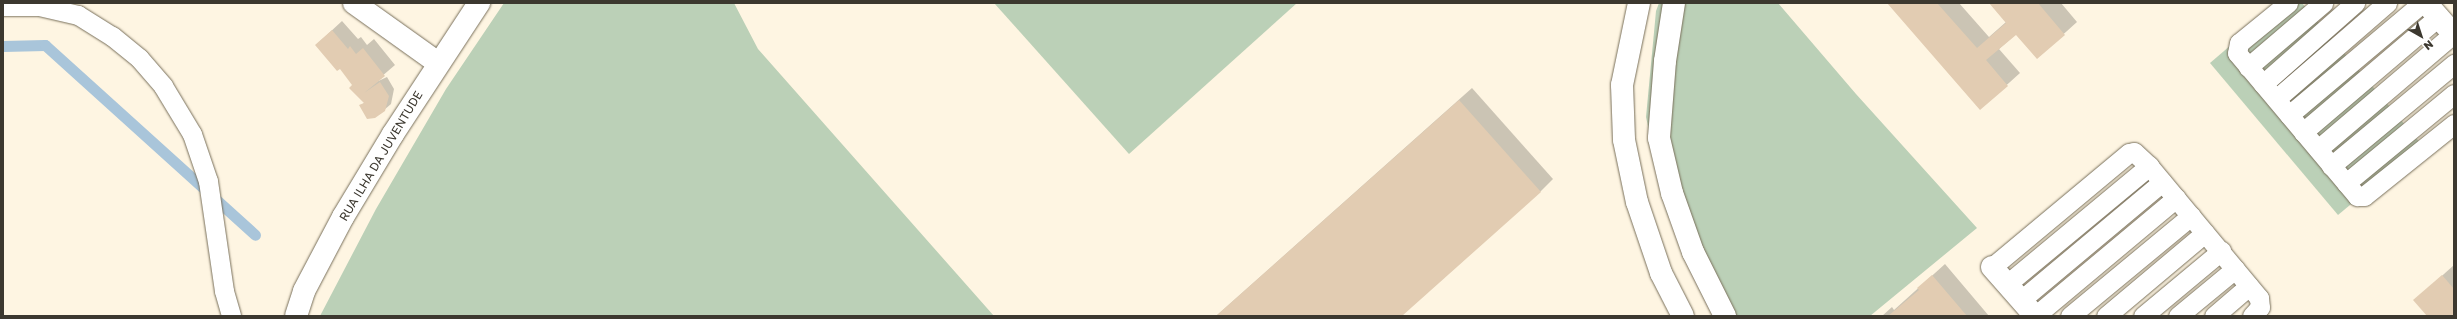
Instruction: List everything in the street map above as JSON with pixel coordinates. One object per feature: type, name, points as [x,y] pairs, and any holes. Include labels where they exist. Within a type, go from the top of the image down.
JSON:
[{"type":"street","points":[[354,3],[438,63]]},
{"type":"street","name":"RUA ILHA DA JUVENTUDE","points":[[296,316],[304,291],[343,217],[438,63],[479,3]]},
{"type":"street","points":[[1639,3],[1622,85],[1624,140],[1637,202],[1646,231],[1661,273],[1683,316]]},
{"type":"street","points":[[1674,3],[1664,61],[1659,138],[1672,193],[1693,252],[1725,316]]},
{"type":"street","points":[[2432,10],[2454,35]]},
{"type":"street","points":[[1992,267],[2025,304]]},
{"type":"lane","points":[[2288,3],[2237,46],[2237,53],[2357,196],[2364,196],[2454,124]]},
{"type":"lane","points":[[2248,67],[2323,3]]},
{"type":"lane","points":[[2263,84],[2355,3]]},
{"type":"lane","points":[[2276,99],[2387,3]]},
{"type":"lane","points":[[2289,115],[2422,3]]},
{"type":"lane","points":[[3,6],[39,6],[78,15],[112,36],[139,58],[164,86],[192,134],[208,181],[224,291],[231,316]]},
{"type":"lane","points":[[2303,132],[2432,10]]},
{"type":"lane","points":[[2318,149],[2454,35]]},
{"type":"lane","points":[[2331,166],[2454,64]]},
{"type":"lane","points":[[2346,183],[2454,94]]},
{"type":"lane","points":[[1992,267],[2129,153],[2138,154],[2221,251],[2261,303],[2252,316]]},
{"type":"lane","points":[[2025,304],[2149,166]]},
{"type":"lane","points":[[2025,304],[2162,182]]},
{"type":"lane","points":[[2025,304],[2176,198]]},
{"type":"lane","points":[[2070,316],[2191,216]]},
{"type":"lane","points":[[2106,316],[2205,233]]},
{"type":"lane","points":[[2143,316],[2221,251]]},
{"type":"lane","points":[[2178,316],[2235,268]]},
{"type":"lane","points":[[2214,316],[2249,286]]},
{"type":"green space","points":[[504,3],[734,3],[758,49],[994,316],[320,316],[376,209],[446,89]]},
{"type":"green space","points":[[994,3],[1297,3],[1129,154]]},
{"type":"green space","points":[[1659,3],[1778,3],[1856,94],[1977,228],[1870,316],[1715,316],[1667,213],[1646,117],[1656,11]]},
{"type":"green space","points":[[2280,3],[2302,3],[2422,145],[2338,215],[2210,63]]},
{"type":"building","points":[[1887,3],[1937,3],[1977,48],[2006,23],[1989,3],[2038,3],[2065,35],[2037,59],[2016,35],[1986,60],[2008,86],[1980,110]]},
{"type":"building","points":[[332,30],[348,49],[350,46],[356,54],[363,48],[385,76],[364,93],[380,82],[389,96],[385,111],[375,118],[367,119],[359,105],[364,103],[349,88],[352,85],[340,69],[337,71],[315,45]]},
{"type":"building","points":[[1459,100],[1541,192],[1402,316],[1216,316]]},
{"type":"building","points":[[1932,275],[1967,316],[1888,316],[1919,290],[1917,288]]},
{"type":"building","points":[[2442,275],[2454,289],[2454,316],[2427,316],[2413,300]]},
{"type":"waterway","points":[[3,46],[45,45],[255,235]]}]
